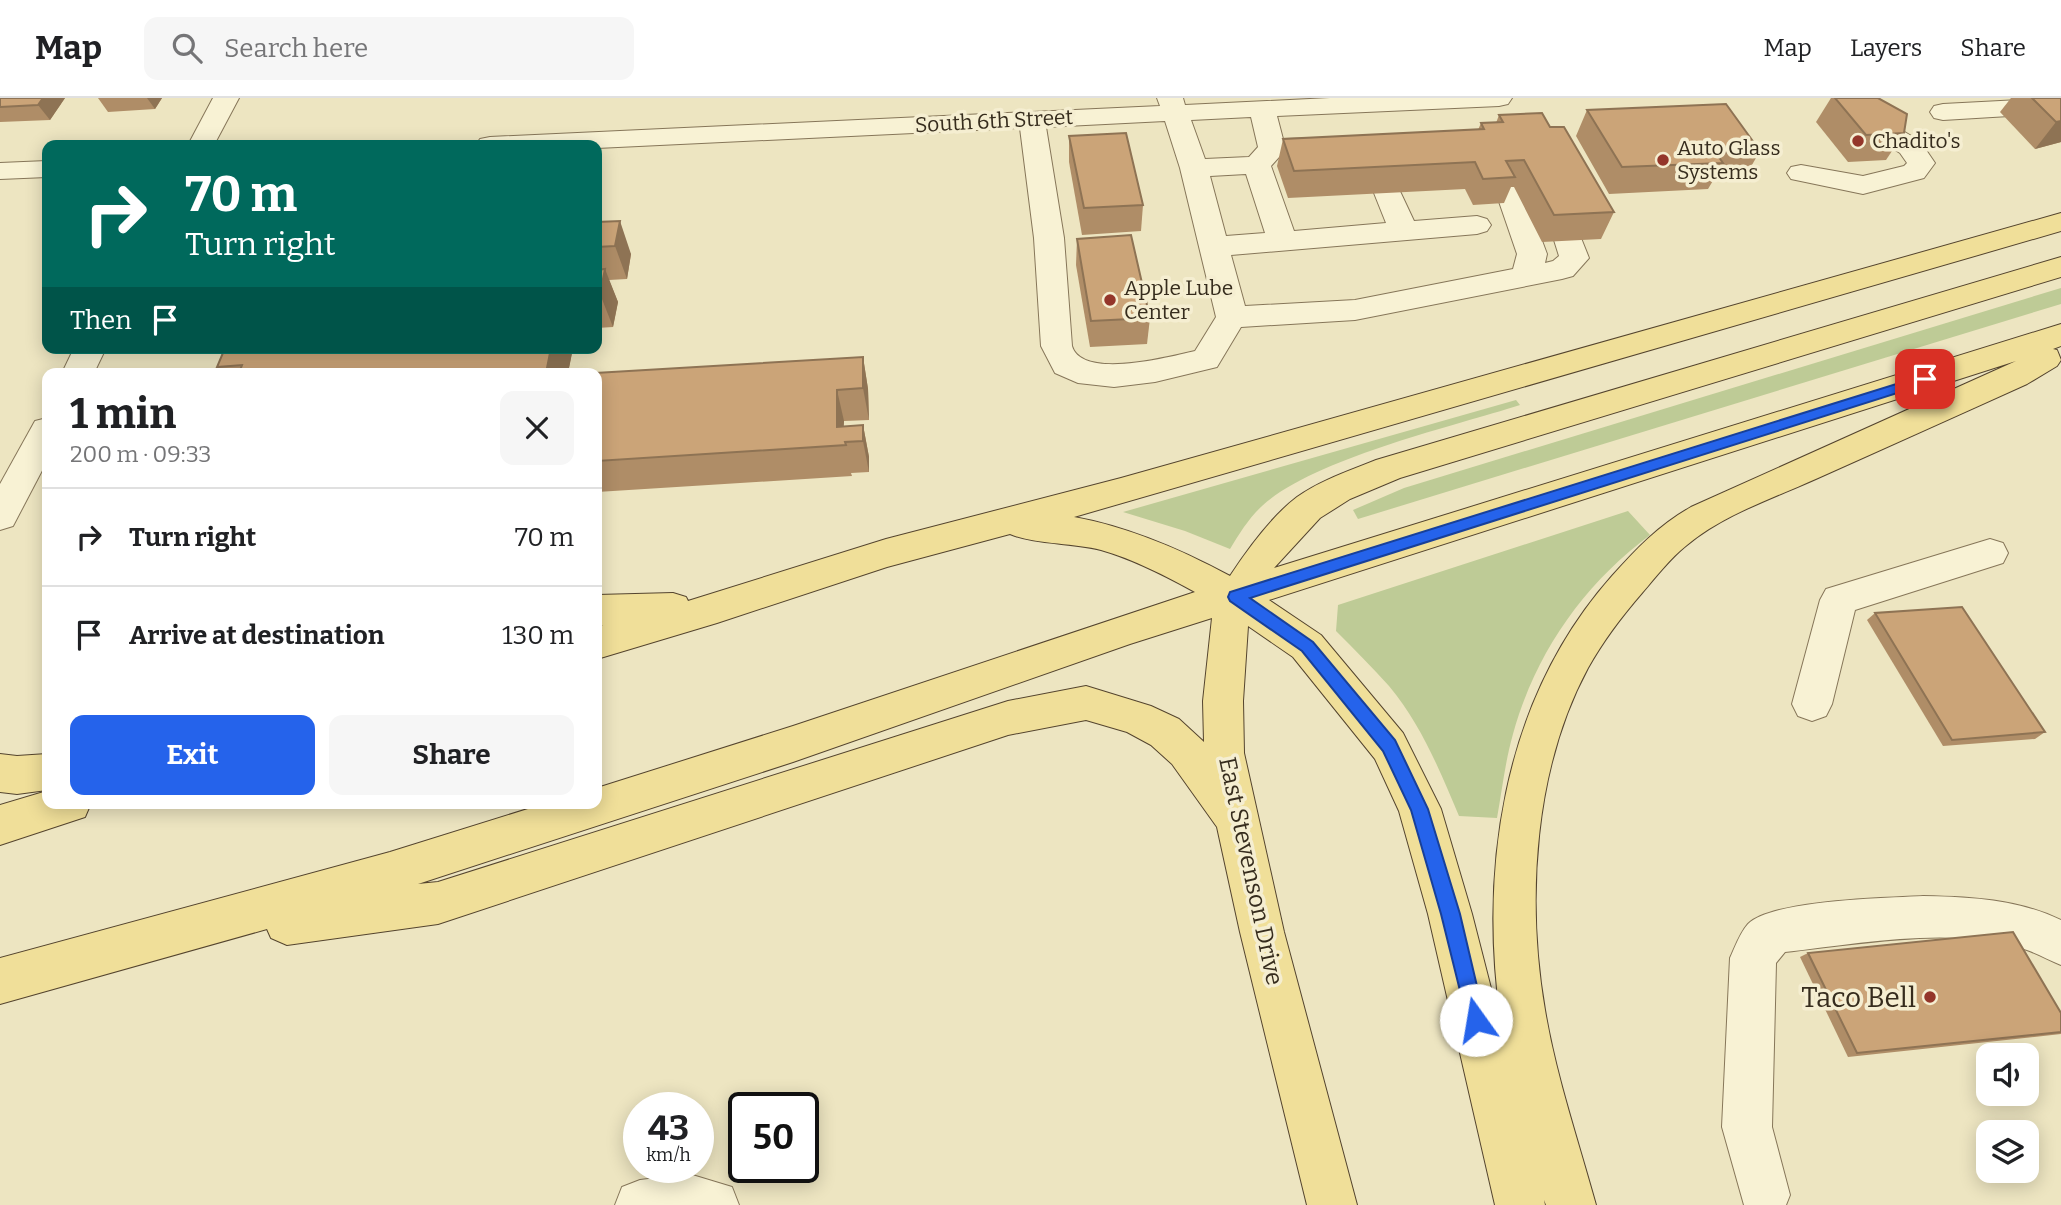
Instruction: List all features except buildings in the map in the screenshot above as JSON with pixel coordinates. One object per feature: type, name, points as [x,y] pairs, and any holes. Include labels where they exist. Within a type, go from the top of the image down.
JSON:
[{"type":"main road","points":[[602,642],[717,608],[886,553],[1134,487],[2061,222]]},
{"type":"main road","points":[[1236,597],[1260,559],[1307,508],[1338,490],[1388,470],[2061,267]]},
{"type":"main road","points":[[602,805],[793,744],[1127,629],[1236,597],[2061,335]]},
{"type":"main road","points":[[1571,1205],[1535,1069],[1518,980],[1515,883],[1517,834],[1529,772],[1546,716],[1569,664],[1599,616],[1675,534],[1755,492],[2016,376],[2061,349]]},
{"type":"main road","points":[[991,524],[1054,527],[1107,537],[1179,566],[1236,597],[1307,646],[1389,746],[1420,809],[1450,914],[1520,1205]]},
{"type":"main road","name":"East Stevenson Drive","points":[[1236,597],[1229,628],[1223,701],[1224,753],[1262,932],[1332,1205]]},
{"type":"main road","points":[[602,610],[717,608]]},
{"type":"main road","points":[[156,940],[438,903],[1008,718],[1086,703],[1137,718],[1165,732],[1186,751],[1237,822]]},
{"type":"main road","points":[[0,772],[17,775],[42,772]]},
{"type":"main road","points":[[0,825],[51,809]]},
{"type":"main road","points":[[0,981],[156,940],[390,873],[590,809]]},
{"type":"street","points":[[204,140],[226,98]]},
{"type":"street","points":[[1801,173],[1863,185],[1914,172],[1920,168],[1922,163],[1910,147],[1870,123],[1848,98]]},
{"type":"street","points":[[1481,125],[1487,122],[1487,99]]},
{"type":"street","name":"South 6th Street","points":[[598,140],[1032,120],[1172,106],[1262,110],[1487,99]]},
{"type":"street","points":[[1943,112],[2061,105]]},
{"type":"street","points":[[1032,120],[1053,256],[1057,353],[1068,367],[1097,376],[1159,372],[1206,359],[1232,317],[1194,168],[1172,106]]},
{"type":"street","points":[[1262,110],[1265,157],[1283,242]]},
{"type":"street","points":[[1194,168],[1362,145]]},
{"type":"street","points":[[0,171],[42,169]]},
{"type":"street","points":[[1508,187],[1532,254],[1526,276]]},
{"type":"street","points":[[1388,193],[1403,229]]},
{"type":"street","points":[[1212,247],[1403,229],[1477,225]]},
{"type":"street","points":[[1232,317],[1355,310],[1562,269],[1574,258],[1569,240]]},
{"type":"street","points":[[0,516],[42,439]]},
{"type":"street","points":[[1812,704],[1839,600],[1990,553]]},
{"type":"street","points":[[1765,1195],[1747,1127],[1753,958],[1764,940],[1777,931],[1939,917],[1986,918],[2025,927],[2053,937],[2061,943]]},
{"type":"street","points":[[640,1205],[688,1199],[714,1205]]},
{"type":"green space","points":[[2061,288],[2061,304],[1358,519],[1353,510],[1404,488]]},
{"type":"green space","points":[[1516,400],[1520,405],[1384,446],[1314,473],[1262,506],[1230,549],[1185,531],[1123,512]]},
{"type":"green space","points":[[1628,511],[1650,535],[1603,576],[1583,599],[1548,649],[1522,705],[1513,734],[1497,818],[1459,816],[1429,748],[1411,716],[1389,686],[1336,631],[1338,605]]},
{"type":"place","name":"Chadito's","points":[[1858,141]]},
{"type":"place","name":"Auto Glass Systems","points":[[1663,160]]},
{"type":"place","name":"Apple Lube Center","points":[[1110,300]]},
{"type":"place","name":"Taco Bell","points":[[1930,997]]},
{"type":"route","points":[[1476,1020],[1420,809],[1389,746],[1307,646],[1236,597],[1925,379]]}]
